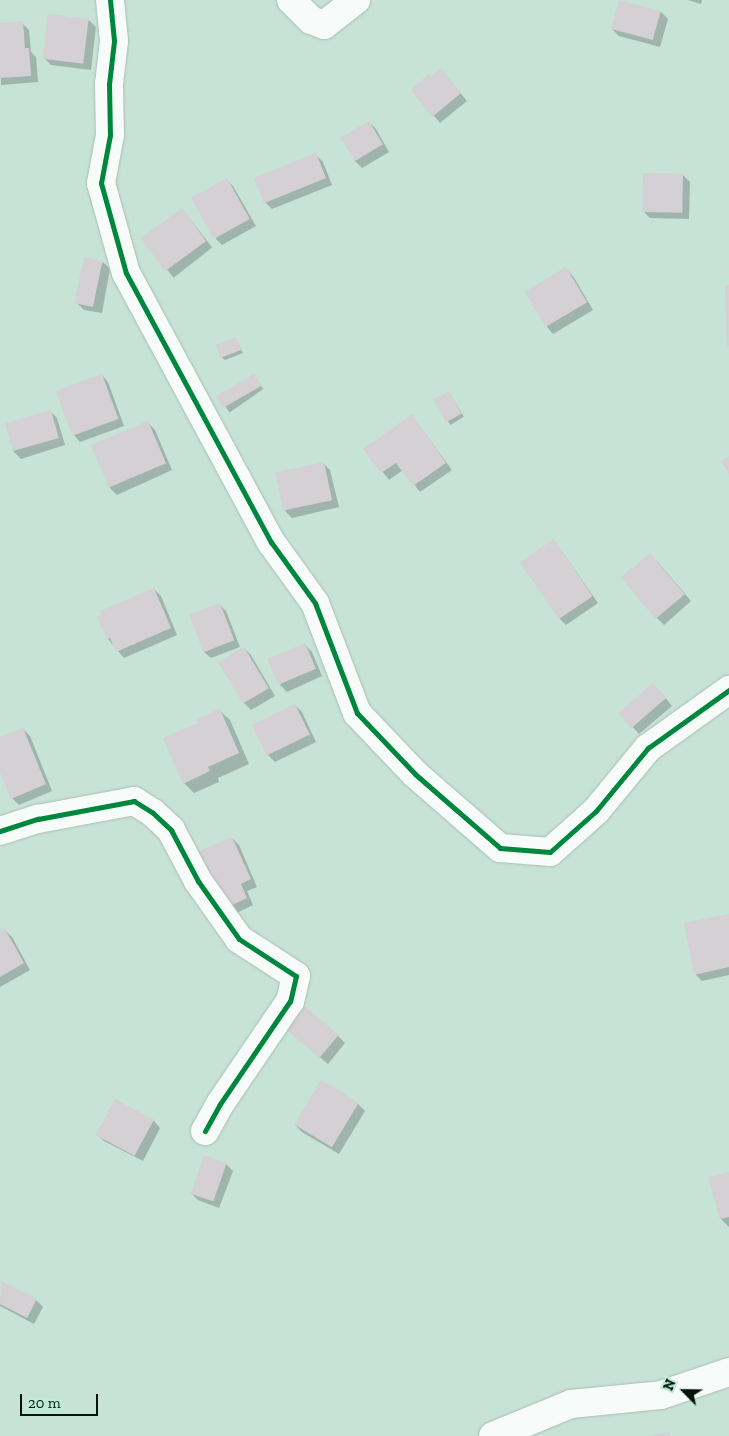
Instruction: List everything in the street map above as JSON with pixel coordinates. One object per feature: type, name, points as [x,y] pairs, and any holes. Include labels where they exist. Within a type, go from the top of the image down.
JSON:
[{"type":"street","points":[[110,0],[114,41],[109,84],[110,135],[101,183],[126,273],[271,542],[315,603],[357,713],[415,774],[500,848],[550,852],[596,811],[648,748],[729,690]]},
{"type":"street","points":[[291,0],[310,20],[324,25],[356,0]]},
{"type":"street","points":[[1,826],[134,801],[172,830],[198,881],[239,939],[296,976],[290,1001],[220,1104],[205,1131]]},
{"type":"street","points":[[494,1436],[571,1404],[661,1395],[729,1372]]},
{"type":"building","points":[[619,0],[661,11],[653,40],[611,29]]},
{"type":"building","points":[[48,14],[89,19],[83,64],[43,59]]},
{"type":"building","points":[[23,21],[25,48],[29,48],[31,76],[0,78],[0,23]]},
{"type":"building","points":[[441,68],[461,93],[432,117],[411,90],[429,74],[431,76]]},
{"type":"building","points":[[369,121],[383,144],[355,161],[341,138]]},
{"type":"building","points":[[316,153],[326,178],[264,203],[254,178]]},
{"type":"building","points":[[643,173],[683,174],[682,213],[642,212]]},
{"type":"building","points":[[227,178],[250,219],[214,239],[191,198]]},
{"type":"building","points":[[182,208],[206,241],[165,271],[141,238]]},
{"type":"building","points":[[84,257],[103,261],[93,307],[74,303]]},
{"type":"building","points":[[566,267],[587,302],[546,327],[525,292]]},
{"type":"building","points":[[725,285],[729,285],[729,346],[727,346]]},
{"type":"building","points":[[236,337],[241,350],[220,358],[215,345]]},
{"type":"building","points":[[102,374],[118,419],[72,436],[56,391]]},
{"type":"building","points":[[254,374],[261,386],[223,408],[216,396]]},
{"type":"building","points":[[449,391],[462,414],[446,422],[433,400]]},
{"type":"building","points":[[51,410],[59,438],[13,451],[5,423]]},
{"type":"building","points":[[412,414],[446,463],[413,486],[396,463],[381,473],[363,449]]},
{"type":"building","points":[[148,421],[166,463],[109,488],[91,445]]},
{"type":"building","points":[[729,456],[729,474],[721,462]]},
{"type":"building","points":[[324,462],[332,500],[283,511],[275,472]]},
{"type":"building","points":[[554,539],[593,596],[559,619],[520,562]]},
{"type":"building","points":[[650,553],[685,594],[656,619],[621,577]]},
{"type":"building","points":[[154,588],[171,628],[116,652],[110,638],[107,639],[97,617],[102,615],[100,611]]},
{"type":"building","points":[[220,603],[234,640],[204,652],[189,615]]},
{"type":"building","points":[[305,643],[316,669],[278,685],[267,659]]},
{"type":"building","points":[[244,647],[269,688],[243,704],[218,662]]},
{"type":"building","points":[[653,683],[666,698],[631,728],[618,713]]},
{"type":"building","points":[[295,704],[310,735],[267,756],[252,725]]},
{"type":"building","points":[[220,709],[239,753],[208,767],[210,771],[183,784],[163,738],[198,723],[196,719]]},
{"type":"building","points":[[23,728],[46,784],[11,799],[0,773],[0,737]]},
{"type":"building","points":[[232,837],[251,879],[241,884],[247,898],[220,911],[195,853]]},
{"type":"building","points":[[729,914],[729,967],[694,975],[684,923]]},
{"type":"building","points":[[5,929],[24,963],[0,977],[0,932]]},
{"type":"building","points":[[302,1004],[339,1035],[319,1058],[283,1027]]},
{"type":"building","points":[[321,1080],[359,1103],[332,1147],[294,1125]]},
{"type":"building","points":[[115,1099],[154,1120],[135,1156],[96,1135]]},
{"type":"building","points":[[204,1155],[227,1163],[213,1202],[191,1194]]},
{"type":"building","points":[[729,1172],[729,1217],[720,1219],[708,1177]]},
{"type":"building","points":[[1,1281],[37,1299],[27,1318],[0,1304]]},
{"type":"building","points":[[669,1432],[670,1436],[653,1436],[653,1435]]},
{"type":"cycle path","points":[[110,0],[114,41],[109,84],[110,135],[101,183],[126,273],[271,542],[315,603],[357,713],[415,774],[500,848],[550,852],[596,811],[648,748],[729,690]]},
{"type":"cycle path","points":[[0,831],[38,819],[134,801],[153,813],[171,830],[198,881],[239,939],[296,976],[290,1001],[220,1104],[205,1131]]}]
